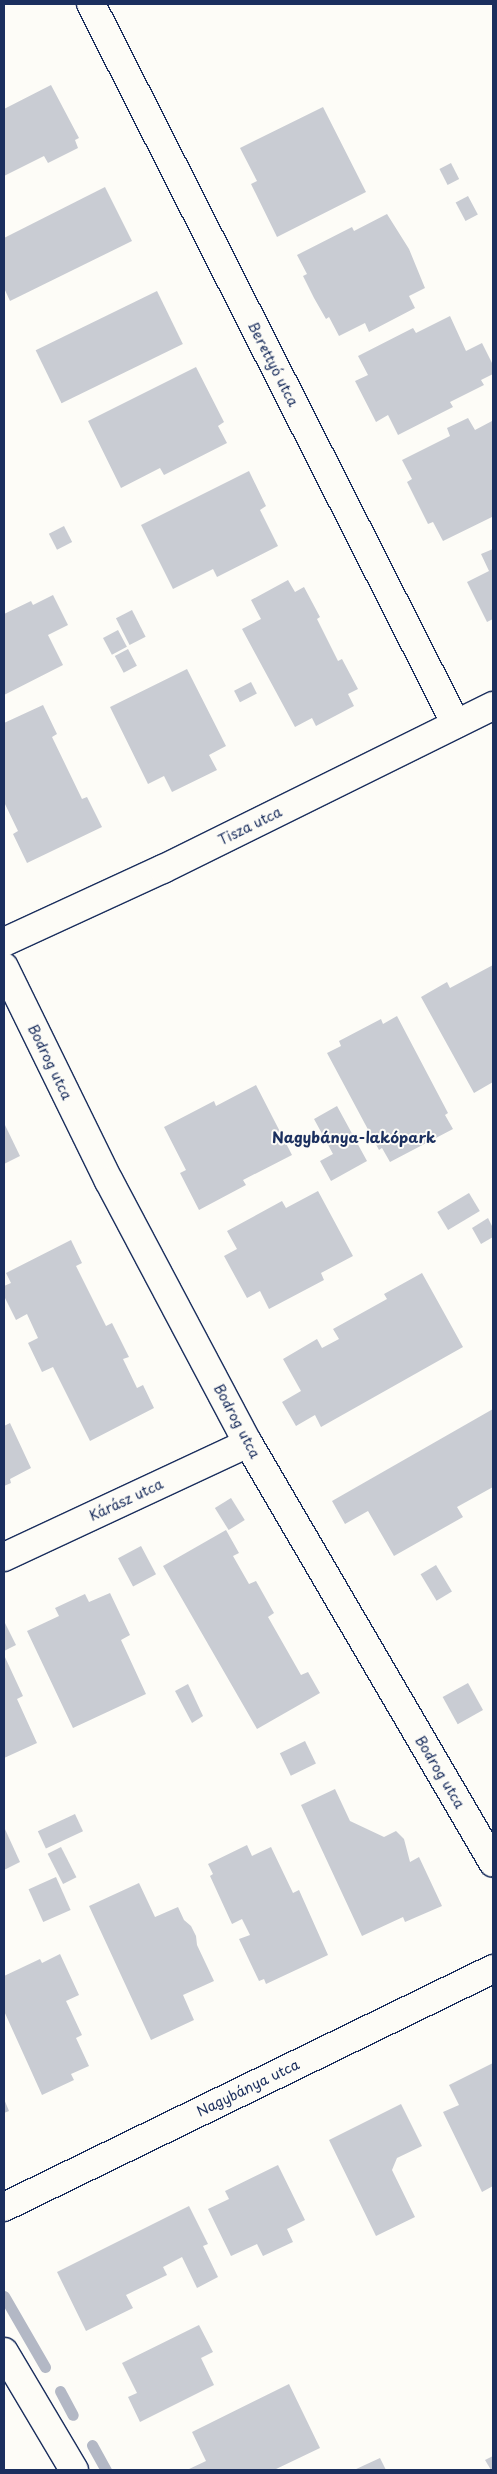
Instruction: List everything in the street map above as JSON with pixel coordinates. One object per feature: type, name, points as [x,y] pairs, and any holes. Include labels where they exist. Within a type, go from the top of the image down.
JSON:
[{"type":"street","name":"Berettyó utca","points":[[91,4],[456,724]]},
{"type":"street","name":"Tisza utca","points":[[4,942],[163,869],[493,706]]},
{"type":"street","name":"Bodrog utca","points":[[4,967],[108,1181],[248,1443],[493,1863]]},
{"type":"street","name":"Kárász utca","points":[[4,1557],[248,1443]]},
{"type":"street","name":"Nagybánya utca","points":[[4,2207],[493,1969]]},
{"type":"street","points":[[4,2352],[74,2470]]},
{"type":"building","points":[[51,85],[79,138],[75,140],[78,148],[48,163],[44,156],[4,176],[4,109]]},
{"type":"building","points":[[323,107],[366,192],[277,237],[251,184],[257,181],[240,148]]},
{"type":"building","points":[[451,163],[459,179],[448,185],[439,169]]},
{"type":"building","points":[[105,187],[132,241],[10,301],[4,288],[4,238]]},
{"type":"building","points":[[468,196],[478,215],[465,221],[456,203]]},
{"type":"building","points":[[387,214],[409,249],[425,288],[409,296],[415,308],[369,332],[365,323],[339,336],[329,317],[326,319],[314,298],[303,276],[307,274],[297,255],[352,227],[354,231]]},
{"type":"building","points":[[157,291],[183,344],[62,403],[36,350]]},
{"type":"building","points":[[450,316],[466,351],[482,343],[493,365],[493,374],[481,380],[484,385],[450,402],[453,407],[398,435],[388,415],[376,422],[355,381],[368,375],[358,356],[413,328],[416,333]]},
{"type":"building","points":[[196,367],[224,422],[218,426],[227,443],[164,475],[160,468],[121,488],[88,421]]},
{"type":"building","points":[[468,418],[475,430],[492,421],[493,424],[493,520],[492,517],[443,541],[433,522],[428,524],[407,482],[412,479],[402,460],[450,436],[447,428]]},
{"type":"building","points":[[249,471],[266,506],[260,510],[278,546],[217,577],[213,569],[173,589],[141,525]]},
{"type":"building","points":[[64,526],[72,542],[57,550],[49,534]]},
{"type":"building","points":[[493,549],[493,619],[487,622],[467,582],[489,571],[481,554]]},
{"type":"building","points":[[288,580],[295,592],[304,587],[320,617],[317,619],[338,661],[342,659],[358,689],[348,694],[354,706],[316,726],[312,718],[295,727],[242,629],[261,619],[251,600]]},
{"type":"building","points":[[53,595],[68,625],[48,635],[63,665],[4,695],[4,614],[31,601],[33,605]]},
{"type":"building","points":[[132,610],[146,637],[130,645],[116,618]]},
{"type":"building","points":[[118,630],[127,647],[112,655],[103,638]]},
{"type":"building","points":[[128,649],[137,666],[124,673],[115,656]]},
{"type":"building","points":[[187,669],[226,746],[209,755],[217,770],[172,792],[164,776],[148,784],[110,707]]},
{"type":"building","points":[[251,682],[257,694],[240,702],[234,691]]},
{"type":"building","points":[[43,705],[57,734],[52,737],[82,799],[87,797],[102,827],[27,863],[13,834],[18,831],[4,802],[4,723]]},
{"type":"building","points":[[493,965],[493,1082],[474,1093],[421,997],[447,982],[450,988]]},
{"type":"building","points":[[397,1016],[448,1113],[445,1115],[453,1129],[390,1162],[382,1148],[379,1150],[327,1053],[341,1046],[339,1041],[381,1019],[383,1024]]},
{"type":"building","points":[[256,1085],[292,1155],[243,1180],[246,1185],[199,1210],[180,1173],[186,1170],[164,1127],[214,1101],[216,1106]]},
{"type":"building","points":[[337,1106],[367,1161],[331,1181],[320,1161],[333,1154],[314,1119]]},
{"type":"building","points":[[4,1123],[20,1156],[4,1164]]},
{"type":"building","points":[[318,1191],[353,1256],[321,1273],[324,1280],[269,1309],[260,1291],[247,1298],[224,1256],[237,1249],[227,1231],[282,1201],[286,1208]]},
{"type":"building","points":[[469,1193],[480,1211],[448,1230],[437,1212]]},
{"type":"building","points":[[488,1218],[493,1228],[493,1237],[481,1244],[472,1228]]},
{"type":"building","points":[[71,1240],[82,1263],[76,1266],[106,1326],[112,1323],[129,1357],[123,1359],[137,1388],[143,1385],[154,1408],[90,1441],[53,1367],[42,1372],[28,1343],[38,1338],[27,1314],[16,1320],[4,1296],[4,1286],[11,1283],[6,1273]]},
{"type":"building","points":[[422,1273],[463,1347],[321,1427],[315,1415],[296,1426],[282,1402],[301,1391],[283,1359],[317,1339],[322,1348],[339,1339],[333,1329],[387,1299],[384,1294]]},
{"type":"building","points":[[493,1409],[493,1487],[457,1507],[463,1517],[394,1556],[368,1511],[345,1524],[332,1501]]},
{"type":"building","points":[[10,1423],[31,1468],[10,1479],[11,1483],[4,1486],[4,1426]]},
{"type":"building","points":[[231,1498],[245,1520],[229,1530],[215,1508]]},
{"type":"building","points":[[226,1530],[239,1553],[233,1556],[249,1584],[256,1581],[274,1613],[268,1617],[301,1675],[308,1672],[320,1693],[257,1729],[163,1566]]},
{"type":"building","points":[[141,1546],[156,1574],[133,1586],[118,1558]]},
{"type":"building","points":[[436,1565],[452,1592],[437,1601],[421,1574]]},
{"type":"building","points":[[110,1593],[130,1635],[121,1640],[146,1694],[73,1728],[27,1631],[59,1616],[55,1608],[85,1594],[89,1602]]},
{"type":"building","points":[[4,1621],[16,1645],[4,1651]]},
{"type":"building","points":[[4,1655],[23,1696],[17,1699],[37,1743],[4,1758]]},
{"type":"building","points":[[468,1683],[483,1710],[458,1724],[443,1697]]},
{"type":"building","points":[[188,1684],[203,1716],[192,1723],[175,1691]]},
{"type":"building","points":[[305,1741],[316,1763],[291,1776],[280,1753]]},
{"type":"building","points":[[335,1789],[350,1821],[384,1837],[396,1831],[404,1839],[410,1862],[419,1857],[442,1906],[405,1922],[403,1917],[362,1936],[301,1805]]},
{"type":"building","points":[[75,1814],[83,1831],[46,1849],[38,1831]]},
{"type":"building","points":[[4,1827],[20,1862],[4,1870]]},
{"type":"building","points":[[247,1845],[252,1856],[271,1847],[293,1893],[299,1890],[328,1955],[266,1984],[264,1979],[259,1981],[239,1939],[250,1935],[242,1919],[232,1924],[210,1876],[213,1874],[208,1864]]},
{"type":"building","points":[[61,1847],[76,1877],[63,1884],[48,1854]]},
{"type":"building","points":[[56,1877],[71,1910],[43,1922],[29,1889]]},
{"type":"building","points":[[139,1883],[155,1917],[178,1907],[184,1920],[191,1926],[196,1936],[197,1945],[214,1981],[183,1995],[194,2020],[151,2040],[89,1906]]},
{"type":"building","points":[[60,1954],[79,1995],[66,2001],[82,2035],[76,2038],[89,2066],[71,2074],[74,2080],[42,2095],[4,2011],[4,1976],[40,1959],[42,1963]]},
{"type":"building","points":[[493,2063],[493,2186],[482,2192],[443,2112],[459,2105],[449,2085]]},
{"type":"building","points":[[4,2099],[9,2111],[4,2113]]},
{"type":"building","points":[[401,2104],[422,2146],[397,2158],[392,2170],[415,2217],[376,2236],[329,2140]]},
{"type":"building","points":[[278,2165],[305,2220],[287,2229],[293,2242],[263,2256],[257,2244],[231,2256],[208,2209],[229,2199],[225,2191]]},
{"type":"building","points":[[189,2206],[208,2244],[203,2246],[218,2277],[197,2288],[182,2257],[163,2267],[167,2275],[126,2295],[133,2308],[86,2331],[57,2272]]},
{"type":"building","points":[[199,2325],[213,2352],[201,2358],[214,2385],[140,2422],[128,2397],[137,2393],[122,2363]]},
{"type":"building","points":[[289,2384],[320,2448],[274,2470],[187,2470],[206,2461],[192,2432]]},
{"type":"building","points":[[493,2456],[493,2470],[491,2470],[485,2460]]},
{"type":"building","points":[[380,2458],[386,2470],[354,2470]]},
{"type":"waterway","points":[[4,2296],[45,2367]]},
{"type":"waterway","points":[[60,2391],[73,2415]]},
{"type":"waterway","points":[[92,2445],[106,2470]]},
{"type":"district","name":"Nagybánya-lakópark","points":[[354,1137]]}]
